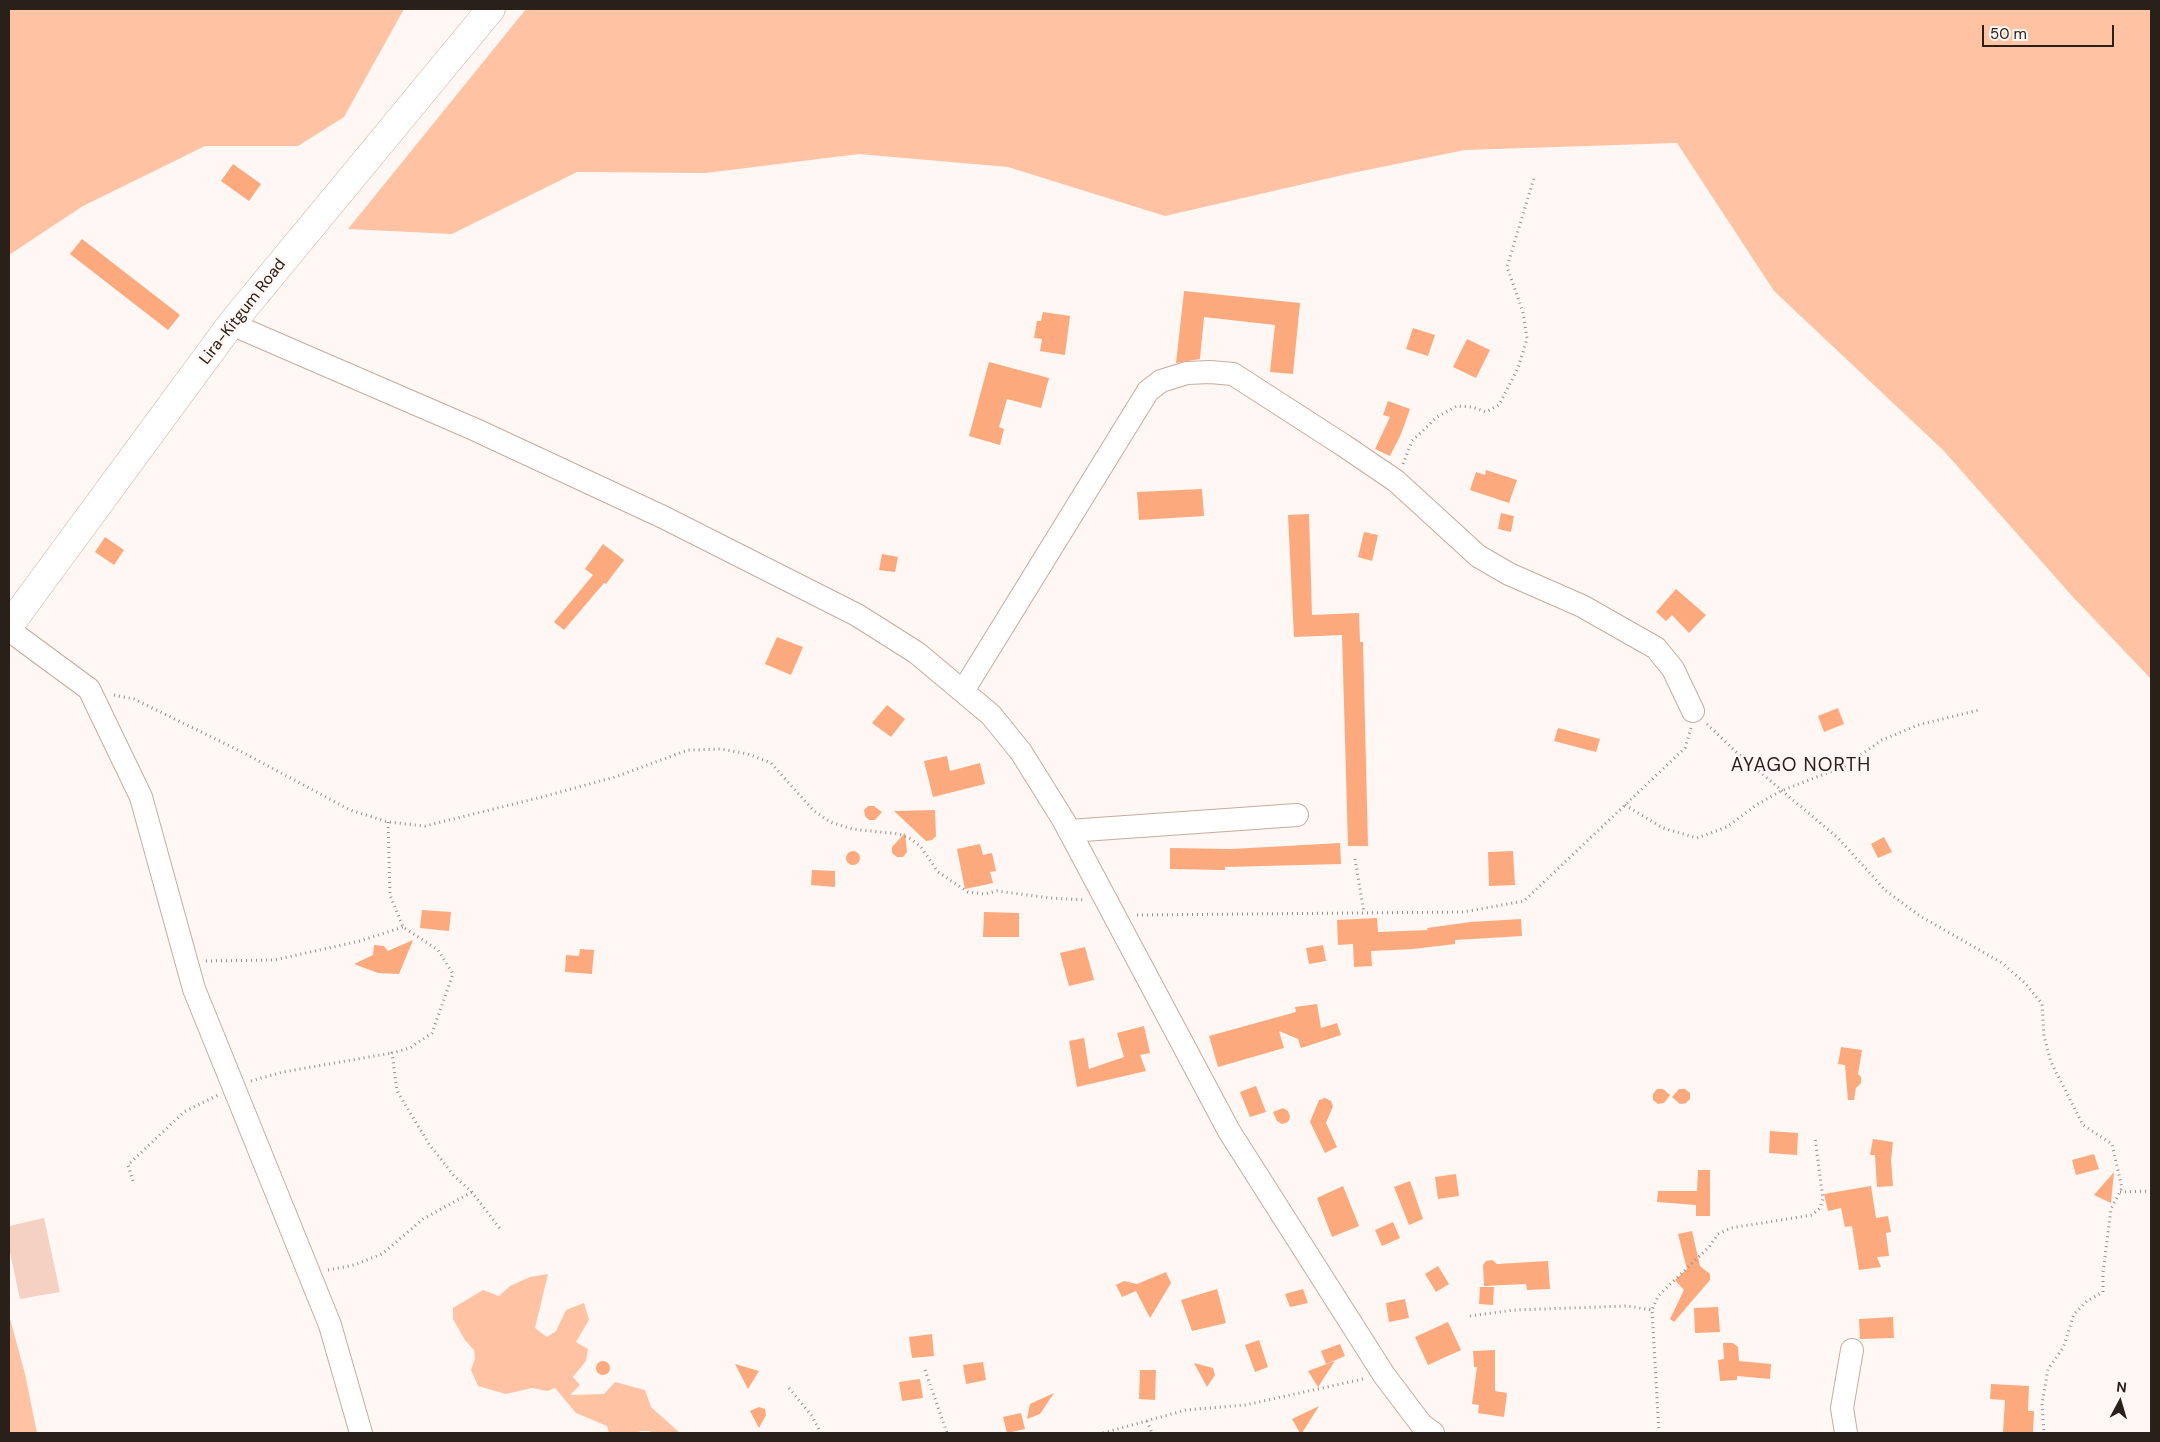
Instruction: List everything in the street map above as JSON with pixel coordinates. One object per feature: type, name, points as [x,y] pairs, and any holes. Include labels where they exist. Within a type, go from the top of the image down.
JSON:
[{"type":"main road","name":"Lira-Kitgum Road","points":[[9,628],[231,324],[491,9]]},
{"type":"street","points":[[231,324],[476,430],[663,517],[857,615],[917,653],[991,715],[1021,752],[1069,831],[1229,1131],[1384,1375],[1422,1430]]},
{"type":"street","points":[[963,691],[1148,391],[1161,381],[1188,373],[1210,372],[1233,374],[1396,481],[1478,556],[1509,574],[1582,606],[1656,648],[1673,670],[1693,710]]},
{"type":"street","points":[[9,628],[89,689],[141,797],[198,998],[330,1325],[361,1433]]},
{"type":"street","points":[[1069,831],[1297,815]]},
{"type":"street","points":[[1846,1433],[1842,1408],[1852,1350]]},
{"type":"path","points":[[1396,481],[1412,442],[1436,418],[1457,406],[1472,407],[1486,412],[1499,406],[1518,368],[1527,339],[1523,312],[1507,267],[1534,178]]},
{"type":"path","points":[[89,689],[134,699],[242,752],[350,810],[388,822],[425,826],[615,777],[688,750],[721,749],[748,754],[771,763],[814,810],[830,822],[852,829],[899,834],[911,839],[921,847],[938,872],[968,892],[984,894],[997,891],[1050,898],[1085,900],[1108,906],[1364,913],[1463,912],[1524,901],[1685,748],[1689,737],[1693,710]]},
{"type":"path","points":[[1693,710],[1735,751],[1838,838],[1884,890],[1920,916],[2002,963],[2025,983],[2042,1004],[2044,1036],[2051,1062],[2083,1125],[2112,1144],[2122,1188],[2111,1209],[2103,1273],[2103,1292],[2087,1301],[2074,1314],[2063,1348],[2048,1369],[2042,1404],[2044,1433]]},
{"type":"path","points":[[1625,805],[1662,828],[1697,838],[1727,827],[1756,805],[1781,791],[1844,766],[1882,740],[1918,725],[1979,710]]},
{"type":"path","points":[[388,822],[390,895],[403,927],[438,950],[453,974],[432,1033],[410,1048],[392,1053],[396,1091],[429,1144],[454,1176],[472,1192],[501,1230]]},
{"type":"path","points":[[1355,859],[1364,913]]},
{"type":"path","points":[[187,962],[274,960],[360,940],[403,927]]},
{"type":"path","points":[[1659,1433],[1652,1310],[1658,1296],[1709,1247],[1718,1234],[1731,1228],[1812,1215],[1820,1208],[1823,1199],[1815,1138]]},
{"type":"path","points":[[2120,1192],[2151,1191]]},
{"type":"path","points":[[309,1273],[354,1266],[382,1254],[423,1219],[472,1192]]},
{"type":"path","points":[[1470,1316],[1514,1310],[1627,1306],[1652,1310]]},
{"type":"path","points":[[925,1370],[947,1433]]},
{"type":"path","points":[[1103,1433],[1186,1410],[1245,1405],[1327,1385],[1384,1375]]},
{"type":"path","points":[[789,1388],[812,1416],[821,1433]]},
{"type":"path","points":[[1147,1421],[1152,1433]]},
{"type":"shaded area","points":[[9,9],[404,9],[344,117],[298,146],[205,146],[83,206],[9,255]]},
{"type":"shaded area","points":[[526,9],[2151,9],[2151,679],[2072,596],[1944,451],[1774,291],[1677,143],[1465,150],[1347,174],[1165,216],[1008,167],[859,154],[706,173],[577,172],[452,234],[348,229]]},
{"type":"shaded area","points":[[44,1218],[60,1292],[20,1299],[9,1248],[9,1226]]},
{"type":"shaded area","points":[[548,1274],[535,1328],[547,1337],[556,1331],[566,1310],[584,1303],[589,1320],[576,1342],[588,1349],[586,1361],[573,1377],[580,1385],[570,1395],[604,1394],[615,1382],[645,1390],[651,1407],[680,1433],[641,1431],[636,1433],[609,1433],[607,1426],[576,1413],[555,1388],[547,1391],[532,1388],[506,1394],[478,1386],[471,1370],[475,1359],[474,1350],[465,1340],[453,1319],[453,1308],[483,1290],[499,1296],[510,1286],[530,1277]]},
{"type":"shaded area","points":[[9,1315],[25,1374],[37,1433],[9,1433]]},
{"type":"building","points":[[233,164],[261,184],[249,201],[221,181]]},
{"type":"building","points":[[82,239],[180,315],[168,330],[70,254]]},
{"type":"building","points":[[1184,291],[1300,303],[1293,374],[1270,372],[1275,325],[1204,317],[1200,359],[1176,363]]},
{"type":"building","points":[[1043,312],[1070,316],[1065,355],[1040,351],[1042,339],[1034,338],[1037,321],[1041,321]]},
{"type":"building","points":[[1413,328],[1435,335],[1428,356],[1406,349]]},
{"type":"building","points":[[1467,339],[1490,350],[1476,378],[1453,367]]},
{"type":"building","points":[[989,362],[1049,378],[1041,408],[1007,399],[999,427],[1004,429],[1000,445],[969,436]]},
{"type":"building","points":[[1388,401],[1410,409],[1401,434],[1390,456],[1375,449],[1390,417],[1383,415]]},
{"type":"building","points":[[1486,470],[1517,480],[1509,503],[1470,490],[1476,472],[1485,475]]},
{"type":"building","points":[[1202,489],[1204,516],[1139,520],[1137,492]]},
{"type":"building","points":[[1501,513],[1514,516],[1511,532],[1498,529]]},
{"type":"building","points":[[1309,514],[1312,615],[1359,613],[1360,642],[1363,642],[1368,846],[1348,846],[1342,635],[1294,637],[1288,515]]},
{"type":"building","points":[[1364,532],[1378,535],[1372,561],[1358,557]]},
{"type":"building","points":[[105,537],[124,550],[114,565],[95,552]]},
{"type":"building","points":[[603,544],[624,560],[606,584],[604,583],[564,630],[554,622],[593,575],[585,569]]},
{"type":"building","points":[[882,554],[898,557],[895,572],[879,570]]},
{"type":"building","points":[[1676,589],[1706,615],[1689,633],[1672,615],[1666,621],[1656,612]]},
{"type":"building","points":[[777,637],[803,647],[791,675],[765,664]]},
{"type":"building","points":[[887,705],[905,719],[891,737],[872,723]]},
{"type":"building","points":[[1838,708],[1844,724],[1824,732],[1818,716]]},
{"type":"building","points":[[1558,728],[1600,739],[1596,752],[1554,741]]},
{"type":"building","points":[[947,756],[950,771],[980,763],[985,784],[933,797],[924,761]]},
{"type":"building","points":[[868,806],[874,806],[882,812],[875,820],[869,820],[865,816],[864,810]]},
{"type":"building","points":[[935,810],[936,836],[932,840],[926,841],[894,811]]},
{"type":"building","points":[[905,833],[907,852],[903,857],[897,857],[892,853],[892,847]]},
{"type":"building","points":[[1884,837],[1892,852],[1878,858],[1871,844]]},
{"type":"building","points":[[1340,843],[1341,864],[1225,867],[1225,870],[1170,869],[1170,848],[1231,849]]},
{"type":"building","points":[[980,844],[983,855],[992,853],[996,871],[990,872],[993,883],[965,889],[957,849]]},
{"type":"building","points":[[850,851],[856,851],[860,858],[856,865],[850,865],[846,861],[846,855]]},
{"type":"building","points":[[1513,851],[1515,885],[1489,886],[1488,852]]},
{"type":"building","points":[[812,870],[835,871],[835,887],[811,885]]},
{"type":"building","points":[[422,910],[451,912],[449,931],[420,928]]},
{"type":"building","points":[[984,912],[1019,913],[1019,937],[983,937]]},
{"type":"building","points":[[1377,918],[1378,932],[1428,930],[1427,928],[1471,922],[1521,919],[1522,936],[1455,940],[1455,944],[1371,951],[1372,966],[1354,967],[1353,944],[1338,945],[1337,920]]},
{"type":"building","points":[[413,940],[399,974],[378,973],[354,964],[373,955],[374,945],[384,946],[388,951]]},
{"type":"building","points":[[1323,945],[1326,961],[1309,964],[1306,948]]},
{"type":"building","points":[[1085,947],[1094,980],[1069,986],[1060,953]]},
{"type":"building","points":[[580,949],[594,950],[592,974],[565,972],[566,955],[579,956]]},
{"type":"building","points":[[1317,1004],[1321,1028],[1337,1023],[1341,1035],[1301,1048],[1298,1039],[1279,1031],[1284,1048],[1218,1067],[1209,1036],[1296,1012],[1295,1007]]},
{"type":"building","points":[[1144,1026],[1150,1053],[1140,1055],[1146,1071],[1077,1087],[1069,1041],[1084,1038],[1089,1069],[1124,1057],[1117,1033]]},
{"type":"building","points":[[1841,1047],[1862,1050],[1858,1074],[1861,1077],[1861,1083],[1856,1088],[1854,1100],[1848,1100],[1845,1065],[1838,1064]]},
{"type":"building","points":[[1256,1086],[1266,1112],[1250,1117],[1240,1092]]},
{"type":"building","points":[[1657,1089],[1663,1089],[1670,1095],[1664,1103],[1658,1104],[1653,1100],[1653,1094]]},
{"type":"building","points":[[1679,1089],[1685,1089],[1690,1093],[1690,1099],[1686,1103],[1680,1104],[1672,1097]]},
{"type":"building","points":[[1325,1098],[1331,1101],[1333,1106],[1326,1123],[1337,1147],[1325,1153],[1310,1122],[1319,1100]]},
{"type":"building","points":[[1283,1108],[1288,1111],[1290,1117],[1288,1122],[1282,1124],[1277,1121],[1273,1112]]},
{"type":"building","points":[[1770,1131],[1798,1133],[1797,1155],[1769,1153]]},
{"type":"building","points":[[1873,1139],[1893,1142],[1891,1160],[1893,1186],[1877,1187],[1875,1155],[1870,1155]]},
{"type":"building","points":[[2094,1154],[2099,1169],[2076,1175],[2072,1160]]},
{"type":"building","points":[[1698,1170],[1710,1170],[1710,1216],[1696,1216],[1696,1205],[1657,1202],[1658,1191],[1697,1191]]},
{"type":"building","points":[[2114,1172],[2111,1203],[2094,1195]]},
{"type":"building","points":[[1456,1174],[1459,1196],[1438,1199],[1435,1177]]},
{"type":"building","points":[[1410,1181],[1423,1219],[1409,1225],[1394,1187]]},
{"type":"building","points":[[1343,1186],[1359,1226],[1332,1237],[1317,1198]]},
{"type":"building","points":[[1871,1186],[1876,1218],[1888,1216],[1891,1232],[1886,1233],[1889,1256],[1877,1257],[1881,1267],[1859,1270],[1852,1226],[1845,1227],[1841,1208],[1828,1211],[1824,1194]]},
{"type":"building","points":[[1393,1222],[1400,1238],[1382,1246],[1375,1230]]},
{"type":"building","points":[[1692,1231],[1700,1266],[1710,1274],[1710,1280],[1674,1322],[1670,1319],[1684,1290],[1675,1280],[1687,1269],[1678,1234]]},
{"type":"building","points":[[1492,1260],[1497,1264],[1548,1261],[1550,1289],[1527,1290],[1526,1284],[1484,1286],[1483,1265],[1486,1261]]},
{"type":"building","points":[[1438,1266],[1449,1284],[1436,1292],[1425,1274]]},
{"type":"building","points":[[1166,1272],[1171,1283],[1150,1318],[1136,1291],[1122,1297],[1116,1285],[1124,1281],[1137,1284]]},
{"type":"building","points":[[1480,1287],[1494,1287],[1493,1305],[1479,1304]]},
{"type":"building","points":[[1217,1289],[1226,1323],[1192,1331],[1181,1300]]},
{"type":"building","points":[[1303,1289],[1308,1303],[1290,1307],[1285,1294]]},
{"type":"building","points":[[1405,1299],[1409,1318],[1389,1322],[1386,1303]]},
{"type":"building","points":[[1718,1307],[1720,1332],[1695,1333],[1694,1308]]},
{"type":"building","points":[[1893,1317],[1894,1338],[1860,1339],[1859,1319]]},
{"type":"building","points":[[1448,1322],[1461,1350],[1428,1365],[1415,1337]]},
{"type":"building","points":[[932,1334],[934,1356],[912,1358],[909,1337]]},
{"type":"building","points":[[1259,1340],[1268,1367],[1255,1372],[1245,1345]]},
{"type":"building","points":[[1723,1343],[1733,1343],[1738,1347],[1739,1361],[1771,1364],[1770,1379],[1737,1376],[1737,1380],[1720,1381],[1718,1360],[1724,1359]]},
{"type":"building","points":[[1340,1344],[1345,1356],[1326,1364],[1321,1351]]},
{"type":"building","points":[[1495,1350],[1495,1391],[1507,1393],[1504,1417],[1478,1413],[1479,1405],[1472,1404],[1477,1367],[1474,1367],[1473,1351]]},
{"type":"building","points":[[600,1361],[606,1361],[610,1368],[606,1375],[600,1375],[596,1371],[596,1365]]},
{"type":"building","points":[[1335,1361],[1318,1387],[1308,1371]]},
{"type":"building","points":[[983,1362],[986,1380],[966,1384],[963,1365]]},
{"type":"building","points":[[1194,1363],[1213,1368],[1215,1375],[1207,1387]]},
{"type":"building","points":[[735,1364],[759,1371],[748,1389]]},
{"type":"building","points":[[1140,1370],[1156,1370],[1155,1400],[1139,1399]]},
{"type":"building","points":[[920,1379],[923,1398],[902,1401],[899,1382]]},
{"type":"building","points":[[1991,1384],[2029,1386],[2028,1411],[2034,1411],[2033,1433],[2003,1433],[2005,1400],[1990,1399]]},
{"type":"building","points":[[1054,1393],[1040,1414],[1027,1419],[1030,1404]]},
{"type":"building","points":[[1319,1406],[1302,1433],[1300,1433],[1292,1419]]},
{"type":"building","points":[[759,1407],[765,1409],[766,1415],[759,1428],[750,1411]]},
{"type":"building","points":[[1021,1413],[1025,1429],[1007,1433],[1003,1417]]},
{"type":"district","name":"AYAGO NORTH","points":[[1801,766]]}]
